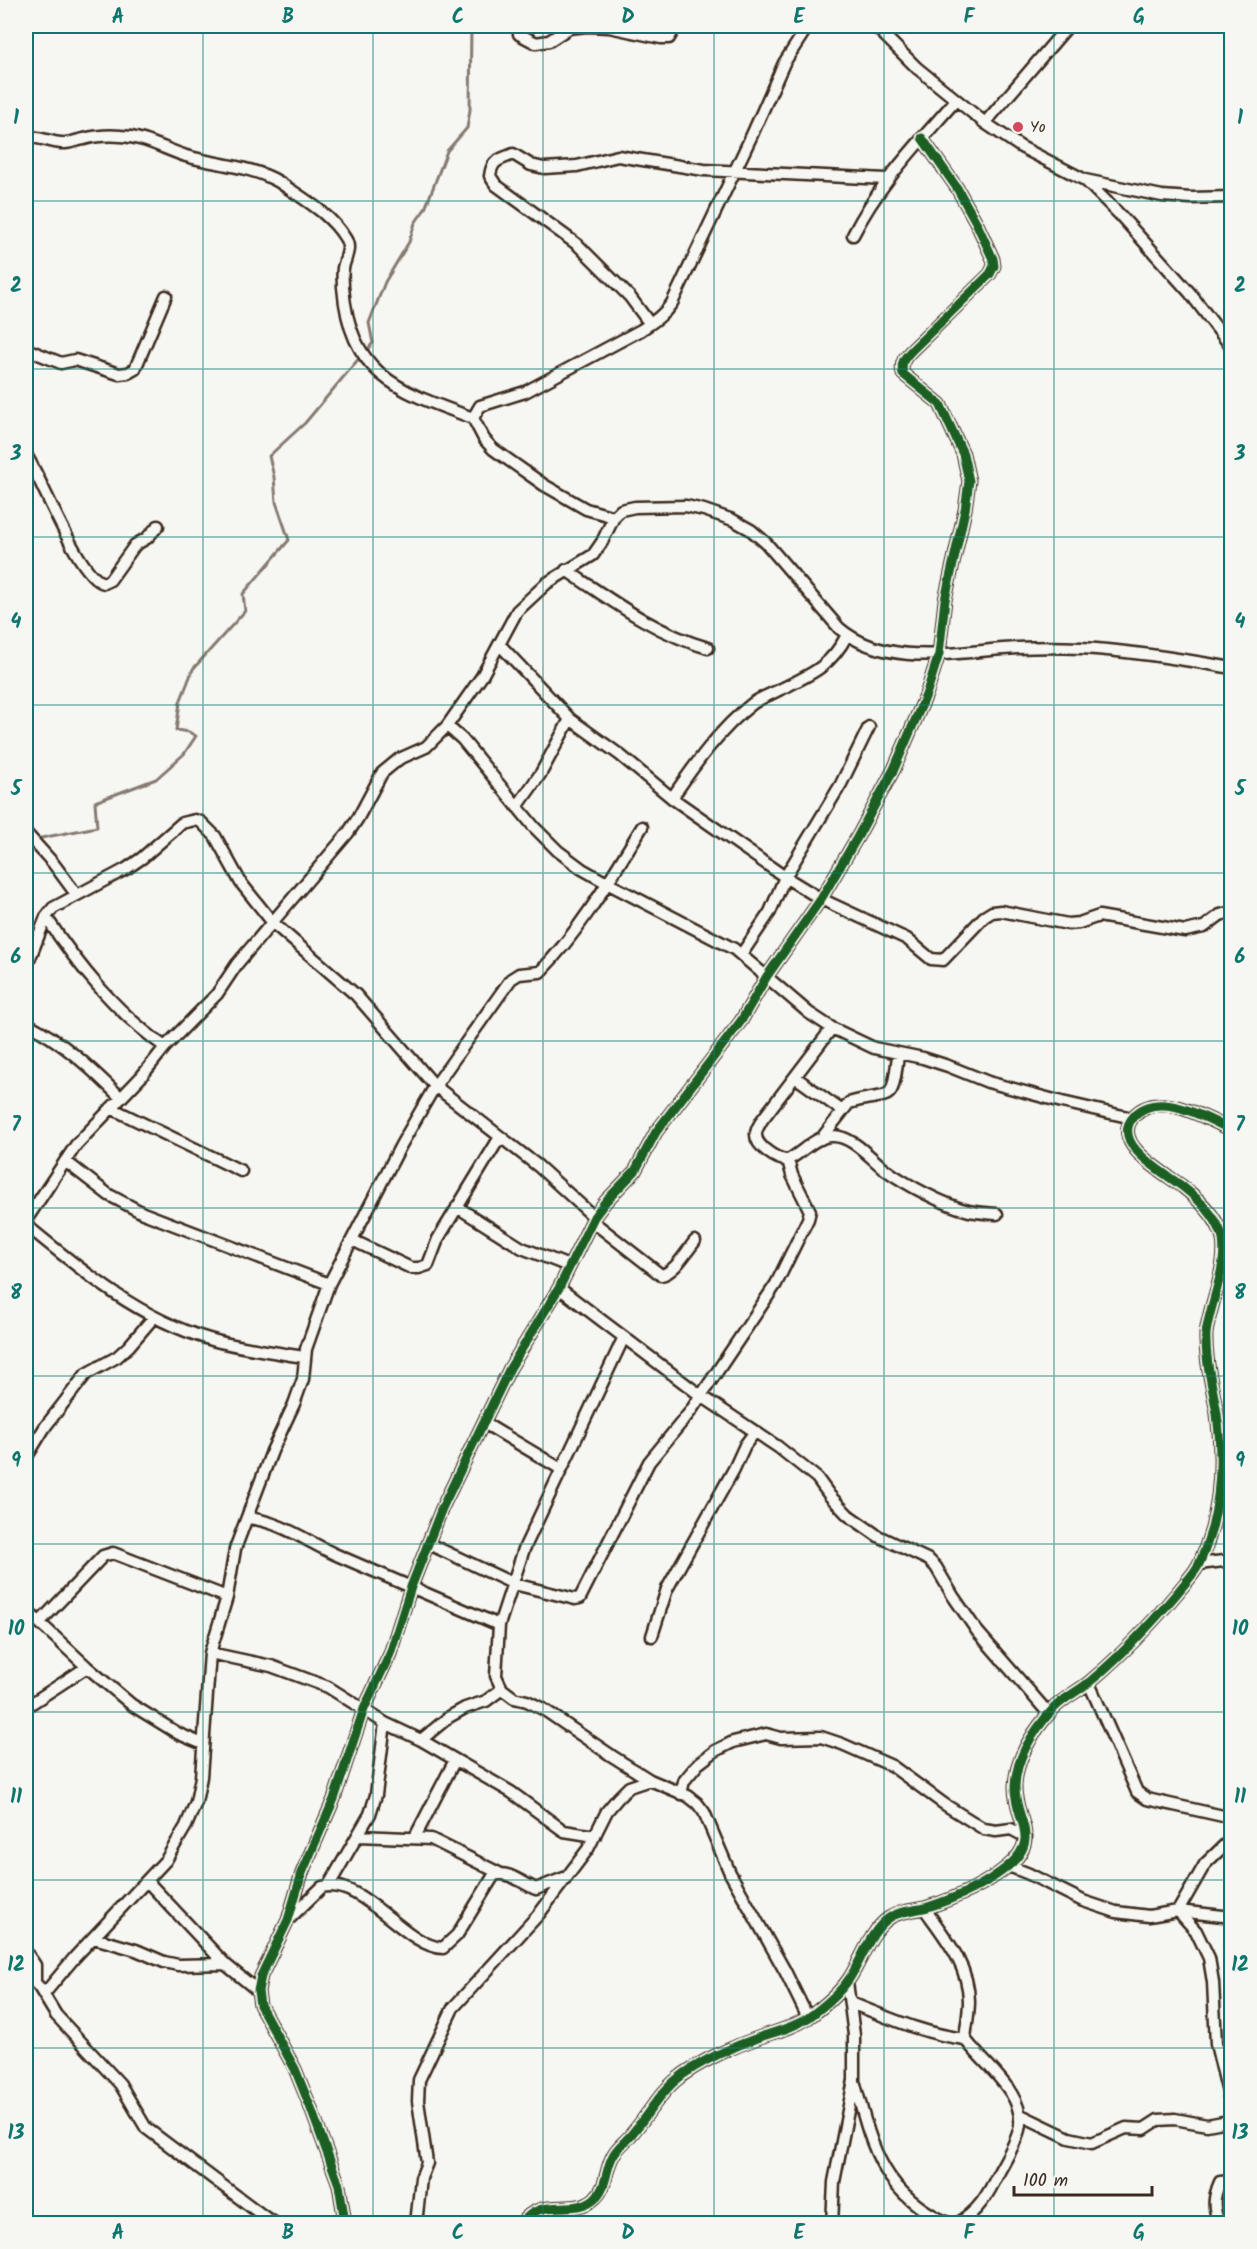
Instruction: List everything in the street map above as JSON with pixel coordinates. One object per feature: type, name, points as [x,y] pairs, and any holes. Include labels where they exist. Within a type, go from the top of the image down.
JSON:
[{"type":"street","points":[[519,34],[536,43],[549,41],[569,28],[587,26],[609,27],[669,38],[676,26]]},
{"type":"street","points":[[473,418],[480,406],[525,392],[658,320],[672,303],[784,63],[808,26]]},
{"type":"street","points":[[875,26],[917,68],[955,101],[1021,147],[1085,180],[1162,196],[1232,197]]},
{"type":"street","points":[[985,123],[1068,26]]},
{"type":"street","points":[[853,235],[866,209],[886,179],[955,101]]},
{"type":"street","points":[[26,137],[33,136],[63,144],[86,138],[134,137],[149,140],[187,156],[248,170],[279,182],[330,219],[346,239],[348,253],[342,270],[343,290],[356,343],[367,362],[382,375],[422,400],[473,418],[484,439],[494,449],[543,486],[586,509],[614,517]]},
{"type":"street","points":[[348,2223],[344,2216],[339,2185],[310,2106],[295,2069],[260,2005],[258,1991],[261,1976],[288,1920],[302,1874],[334,1799],[364,1709],[390,1654],[411,1587],[442,1508],[510,1368],[559,1288],[593,1219],[606,1201],[635,1171],[656,1132],[741,1021],[767,976],[821,899],[894,769],[926,695],[939,654],[945,600],[968,496],[968,469],[940,404],[909,380],[903,374],[901,366],[913,349],[990,274],[994,266],[993,259],[966,205],[922,138]]},
{"type":"street","points":[[650,324],[630,297],[578,244],[496,185],[490,176],[494,165],[500,158],[513,154],[531,165],[544,168],[577,166],[618,156],[704,170],[886,179]]},
{"type":"street","points":[[1085,180],[1120,215],[1190,293],[1232,348]]},
{"type":"street","points":[[26,349],[61,363],[75,360],[119,374],[128,373],[135,369],[166,297]]},
{"type":"street","points":[[26,456],[60,525],[89,571],[99,582],[104,584],[110,580],[134,547],[158,526]]},
{"type":"street","points":[[26,1220],[81,1140],[165,1047],[217,994],[237,964],[348,832],[382,773],[399,759],[426,747],[447,726],[482,676],[518,611],[547,583],[593,555],[603,542],[614,517],[621,510],[674,505],[704,510],[734,520],[751,530],[784,561],[826,614],[847,635],[871,646],[903,654],[939,654],[1019,648],[1082,648],[1146,654],[1232,668]]},
{"type":"street","points":[[566,570],[660,630],[708,648]]},
{"type":"street","points":[[672,798],[695,764],[736,717],[756,701],[824,665],[837,654],[847,635]]},
{"type":"street","points":[[500,645],[570,719],[620,755],[672,798],[821,899],[907,939],[931,959],[943,960],[984,917],[992,912],[1001,911],[1068,924],[1099,916],[1185,931],[1198,929],[1220,915],[1232,912]]},
{"type":"street","points":[[517,807],[541,773],[570,719]]},
{"type":"street","points":[[447,726],[462,739],[517,807],[558,851],[582,869],[607,883],[717,939],[741,955],[809,1013],[832,1028],[864,1044],[940,1063],[988,1082],[1072,1105],[1132,1118]]},
{"type":"street","points":[[741,955],[770,912],[786,877],[841,784],[869,727]]},
{"type":"street","points":[[26,968],[46,917],[53,908],[119,873],[142,858],[182,823],[195,820],[208,828],[215,836],[241,883],[273,923],[356,995],[435,1086],[538,1166],[593,1219],[661,1275],[666,1275],[695,1241]]},
{"type":"street","points":[[44,1994],[166,1860],[186,1826],[199,1788],[210,1653],[227,1597],[235,1549],[303,1379],[304,1357],[329,1284],[401,1145],[435,1086],[504,987],[519,974],[540,972],[556,953],[607,883],[642,827]]},
{"type":"street","points":[[26,833],[53,862],[76,894]]},
{"type":"street","points":[[46,917],[103,994],[165,1047]]},
{"type":"street","points":[[26,1023],[64,1046],[121,1098]]},
{"type":"street","points":[[832,1028],[769,1110],[756,1133],[757,1141],[778,1158],[788,1160],[829,1135],[848,1140],[886,1170],[948,1204],[970,1211],[997,1214]]},
{"type":"street","points":[[821,1138],[841,1110],[849,1103],[885,1097],[890,1093],[893,1088],[898,1054]]},
{"type":"street","points":[[795,1077],[841,1110]]},
{"type":"street","points":[[521,2223],[533,2211],[587,2203],[596,2197],[607,2177],[610,2160],[615,2151],[629,2138],[658,2097],[679,2077],[742,2043],[795,2026],[828,2003],[847,1982],[880,1926],[892,1916],[924,1908],[974,1889],[1009,1866],[1020,1854],[1027,1829],[1015,1798],[1015,1781],[1023,1750],[1049,1714],[1070,1695],[1089,1683],[1160,1614],[1199,1564],[1212,1527],[1220,1478],[1218,1420],[1210,1376],[1206,1334],[1224,1256],[1223,1240],[1220,1230],[1196,1198],[1144,1159],[1136,1150],[1129,1135],[1129,1123],[1144,1108],[1156,1105],[1173,1107],[1232,1130]]},
{"type":"street","points":[[111,1108],[241,1171]]},
{"type":"street","points":[[352,1240],[411,1268],[423,1268],[431,1261],[434,1246],[500,1137]]},
{"type":"street","points":[[429,1544],[514,1584],[575,1599],[580,1598],[649,1462],[700,1395],[776,1284],[808,1220],[810,1210],[792,1175],[788,1160]]},
{"type":"street","points":[[65,1161],[109,1195],[143,1213],[329,1284]]},
{"type":"street","points":[[457,1207],[522,1248],[569,1266]]},
{"type":"street","points":[[26,1225],[100,1285],[153,1317],[209,1340],[304,1357]]},
{"type":"street","points":[[559,1288],[700,1395],[778,1447],[817,1478],[840,1508],[856,1521],[878,1536],[929,1560],[936,1567],[977,1631],[1049,1714]]},
{"type":"street","points":[[26,1458],[45,1427],[86,1374],[117,1357],[153,1317]]},
{"type":"street","points":[[624,1337],[524,1549],[500,1624],[496,1676],[502,1689],[514,1698],[527,1701],[543,1709],[650,1780],[688,1796],[704,1812],[730,1873],[808,2018]]},
{"type":"street","points":[[484,1423],[561,1469]]},
{"type":"street","points":[[652,1636],[667,1589],[745,1445],[754,1433]]},
{"type":"street","points":[[247,1518],[277,1526],[339,1556],[500,1624]]},
{"type":"street","points":[[40,1622],[103,1556],[113,1553],[227,1597]]},
{"type":"street","points":[[1199,1564],[1232,1560]]},
{"type":"street","points":[[26,1610],[132,1705],[179,1734],[203,1744]]},
{"type":"street","points":[[210,1653],[271,1666],[306,1678],[345,1696],[385,1723],[421,1740],[511,1792],[564,1832],[595,1836]]},
{"type":"street","points":[[26,1707],[87,1667]]},
{"type":"street","points":[[1089,1683],[1137,1792],[1147,1800],[1232,1818]]},
{"type":"street","points":[[421,1740],[449,1717],[465,1708],[486,1701],[502,1689]]},
{"type":"street","points":[[329,1885],[370,1814],[376,1795],[385,1723]]},
{"type":"street","points":[[681,1794],[684,1781],[698,1764],[715,1751],[734,1742],[765,1734],[781,1738],[821,1737],[892,1766],[984,1829],[996,1831],[1011,1829],[1026,1837]]},
{"type":"street","points":[[416,1837],[455,1760]]},
{"type":"street","points":[[416,2223],[422,2178],[427,2163],[417,2094],[423,2067],[453,2008],[526,1930],[588,1849],[607,1811],[624,1792],[639,1782],[650,1780]]},
{"type":"street","points":[[359,1836],[431,1839],[536,1889],[567,1876]]},
{"type":"street","points":[[1178,1911],[1205,1864],[1232,1838]]},
{"type":"street","points":[[1009,1866],[1083,1901],[1116,1912],[1149,1916],[1178,1911],[1231,1919]]},
{"type":"street","points":[[288,1920],[322,1887],[329,1885],[354,1894],[373,1905],[429,1946],[443,1948],[457,1935],[488,1883],[499,1873]]},
{"type":"street","points":[[147,1881],[225,1964],[258,1991]]},
{"type":"street","points":[[924,1908],[957,1955],[965,1974],[969,2000],[965,2039],[994,2070],[1021,2115],[1015,2141],[990,2191],[973,2213],[956,2223]]},
{"type":"street","points":[[1021,2115],[1070,2138],[1092,2143],[1126,2128],[1144,2129],[1158,2120],[1175,2119],[1207,2125],[1218,2125],[1228,2121],[1232,2111],[1216,2044],[1213,1982],[1209,1958],[1196,1931],[1178,1911]]},
{"type":"street","points":[[94,1938],[178,1965],[225,1964]]},
{"type":"street","points":[[26,1952],[35,1965],[35,1982]]},
{"type":"street","points":[[26,1974],[44,1994],[56,2015],[120,2084],[146,2128],[266,2218],[277,2223]]},
{"type":"street","points":[[832,2223],[834,2182],[854,2080],[854,2036],[847,1982]]},
{"type":"street","points":[[851,2003],[913,2028],[941,2036],[965,2039]]},
{"type":"street","points":[[854,2080],[867,2132],[887,2174],[913,2202],[950,2223]]},
{"type":"street","points":[[1219,2223],[1213,2208],[1215,2194],[1220,2182],[1232,2181]]},
{"type":"waterway","points":[[366,351],[373,343],[369,323],[385,282],[409,242],[415,223],[425,209],[447,151],[467,128],[470,110],[471,26]]},
{"type":"waterway","points":[[36,839],[97,827],[95,802],[156,779],[184,754],[196,736],[189,732],[176,730],[180,702],[193,669],[245,611],[243,594],[289,540],[276,502],[269,456],[305,423],[361,356]]},
{"type":"cycle path","points":[[348,2224],[344,2216],[339,2185],[310,2106],[295,2069],[260,2005],[258,1991],[261,1976],[288,1920],[302,1873],[334,1799],[364,1709],[390,1654],[411,1587],[442,1508],[510,1368],[559,1288],[594,1217],[635,1171],[656,1132],[741,1021],[767,976],[821,899],[894,769],[926,695],[939,654],[945,600],[965,510],[969,481],[963,454],[940,404],[903,374],[902,366],[908,355],[990,274],[994,266],[976,222],[957,188],[922,138]]},
{"type":"cycle path","points":[[521,2224],[529,2215],[538,2210],[577,2206],[586,2204],[595,2198],[602,2188],[611,2159],[616,2151],[669,2086],[685,2073],[718,2055],[792,2026],[814,2014],[845,1985],[871,1938],[889,1918],[898,1913],[923,1908],[969,1891],[998,1874],[1018,1857],[1025,1838],[1015,1786],[1019,1764],[1027,1744],[1054,1708],[1116,1659],[1191,1576],[1206,1547],[1217,1500],[1220,1442],[1208,1364],[1206,1334],[1222,1267],[1223,1241],[1217,1224],[1204,1206],[1143,1157],[1134,1147],[1128,1137],[1128,1127],[1134,1116],[1144,1108],[1169,1105],[1196,1113],[1232,1130]]},
{"type":"place","name":"Yo","points":[[1018,127]]}]
